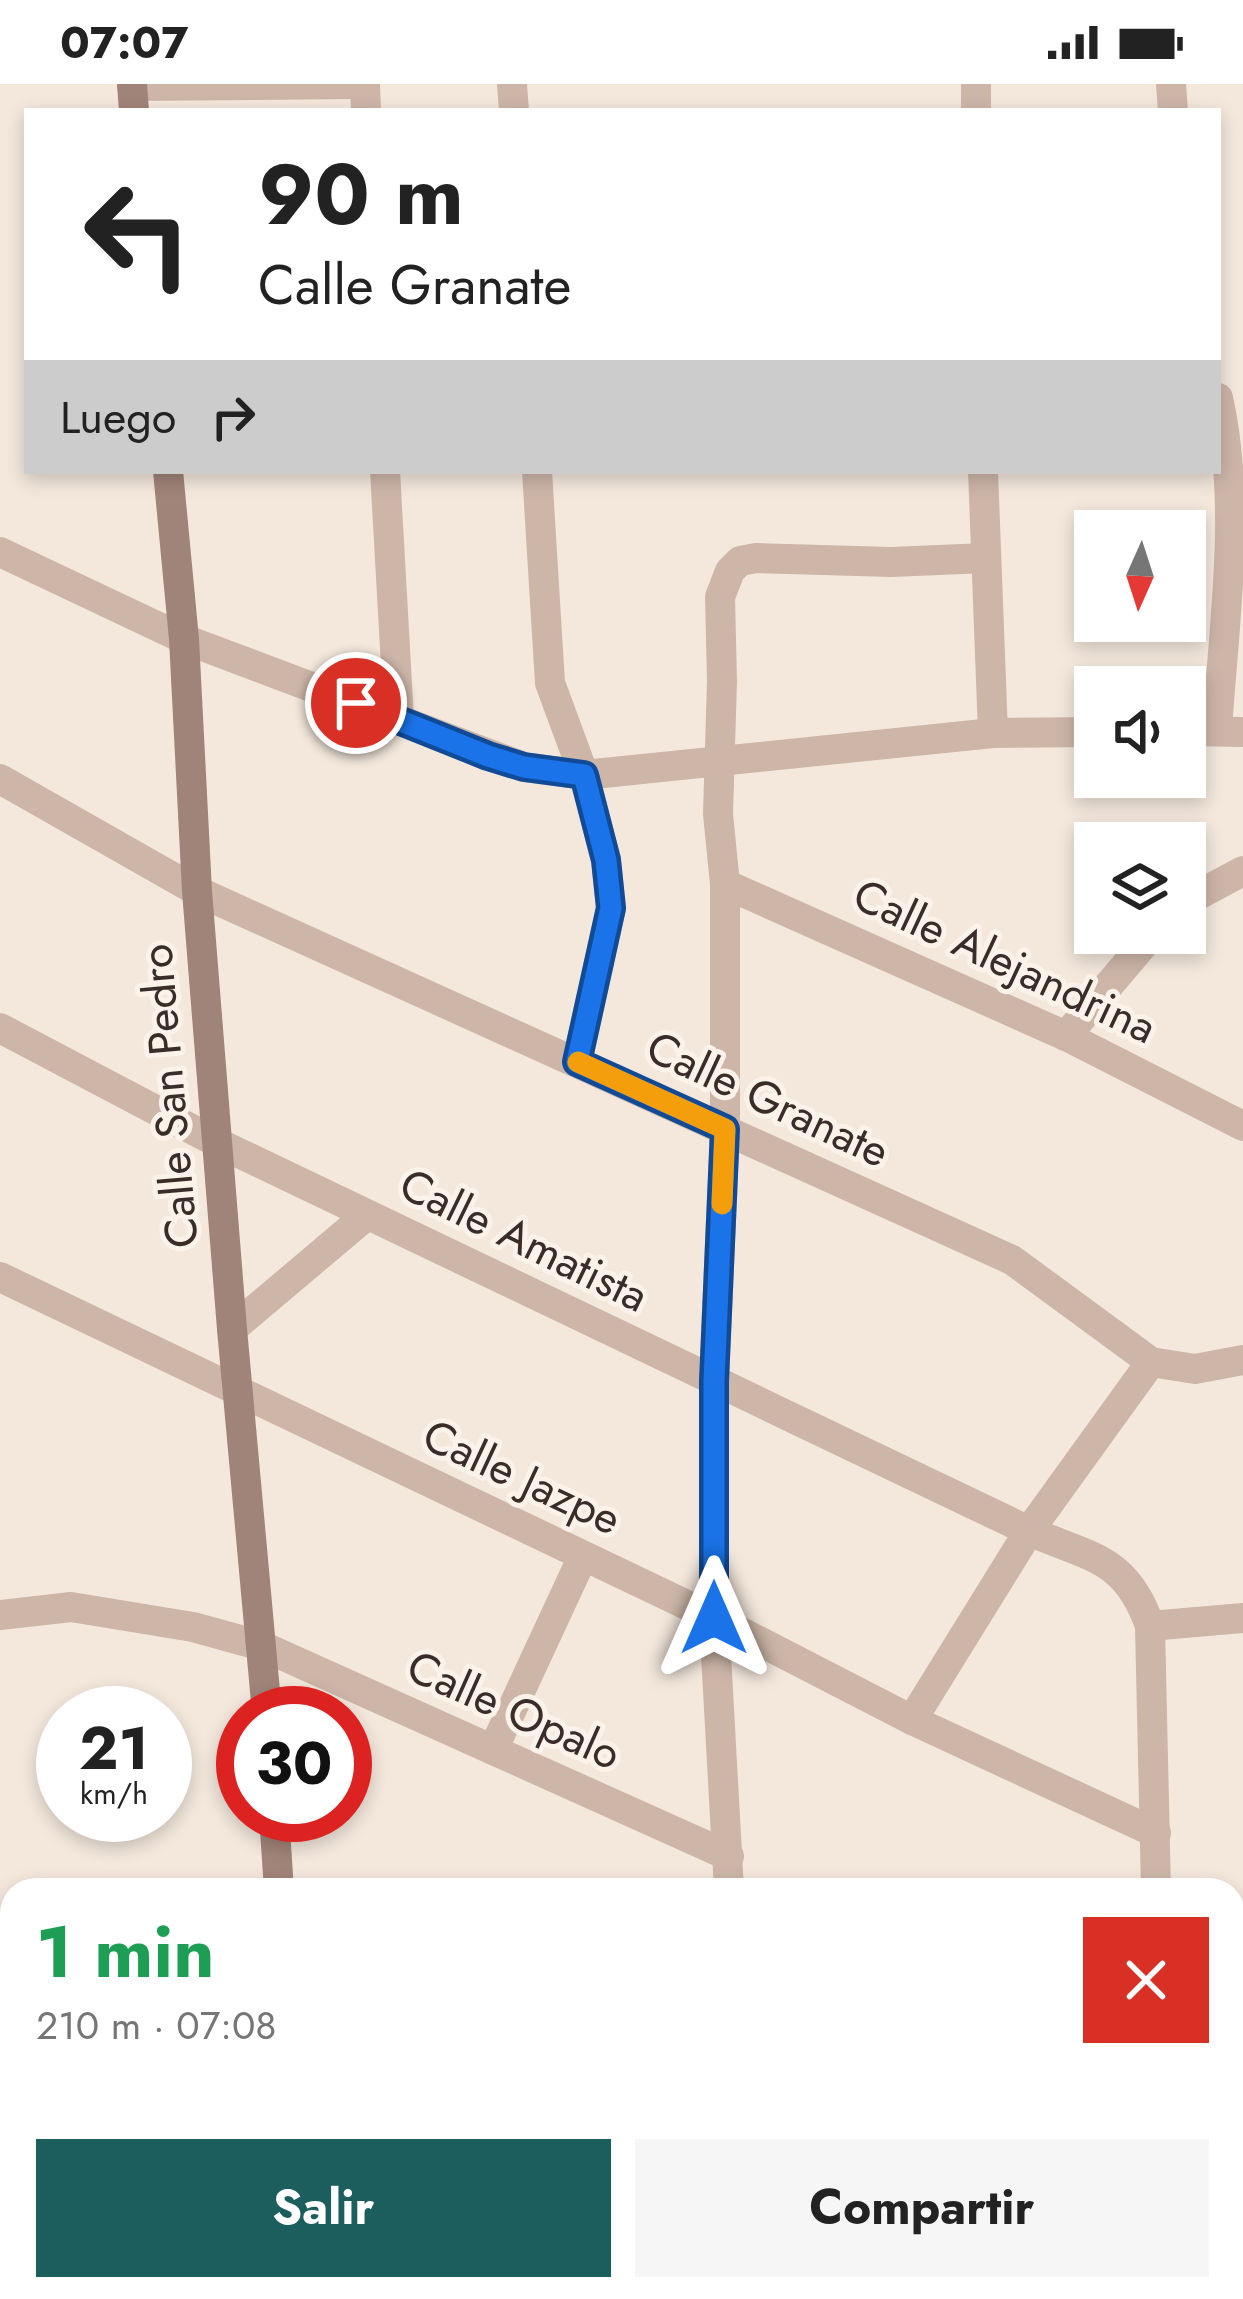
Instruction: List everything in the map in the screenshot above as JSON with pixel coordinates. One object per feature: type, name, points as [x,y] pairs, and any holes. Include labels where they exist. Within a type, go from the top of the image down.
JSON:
[{"type":"street","points":[[133,94],[354,84]]},
{"type":"street","points":[[1221,420],[1230,538],[1230,731]]},
{"type":"street","name":"Calle San Pedro","points":[[168,474],[184,639],[197,891],[264,1686]]},
{"type":"street","points":[[385,474],[399,719]]},
{"type":"street","points":[[537,474],[550,683],[584,775],[606,860],[611,908],[577,1062]]},
{"type":"street","points":[[983,474],[993,733]]},
{"type":"street","points":[[0,552],[184,639],[524,767],[584,775],[993,733],[1074,731]]},
{"type":"street","points":[[729,1878],[714,1618],[714,1381],[725,1129],[725,884],[718,814],[720,597],[723,583],[740,561],[756,558],[891,562],[986,558]]},
{"type":"street","name":"Calle Granate","points":[[0,779],[197,891],[1012,1261],[1151,1362]]},
{"type":"street","points":[[1206,891],[1243,871]]},
{"type":"street","name":"Calle Alejandrina","points":[[725,884],[1066,1036],[1243,1126]]},
{"type":"street","points":[[1066,1036],[1135,954]]},
{"type":"street","name":"Calle Amatista","points":[[0,1028],[218,1143],[1029,1531],[1118,1569],[1139,1595],[1150,1626]]},
{"type":"street","points":[[232,1329],[368,1215]]},
{"type":"street","name":"Calle Jazpe","points":[[4,1290],[238,1392],[714,1618],[912,1720],[1156,1833]]},
{"type":"street","points":[[912,1720],[1029,1531],[1151,1362],[1196,1370],[1243,1360]]},
{"type":"street","points":[[493,1750],[583,1556]]},
{"type":"street","name":"Calle Opalo","points":[[0,1615],[71,1607],[193,1627],[262,1646],[728,1856]]},
{"type":"street","points":[[1156,1878],[1150,1626],[1243,1618]]},
{"type":"street","points":[[276,1842],[278,1878]]},
{"type":"slow traffic","points":[[578,1062],[725,1129],[722,1204]]},
{"type":"route","points":[[356,703],[488,756],[524,767],[584,775],[606,860],[611,908],[577,1062],[725,1129],[714,1381],[714,1618]]}]
